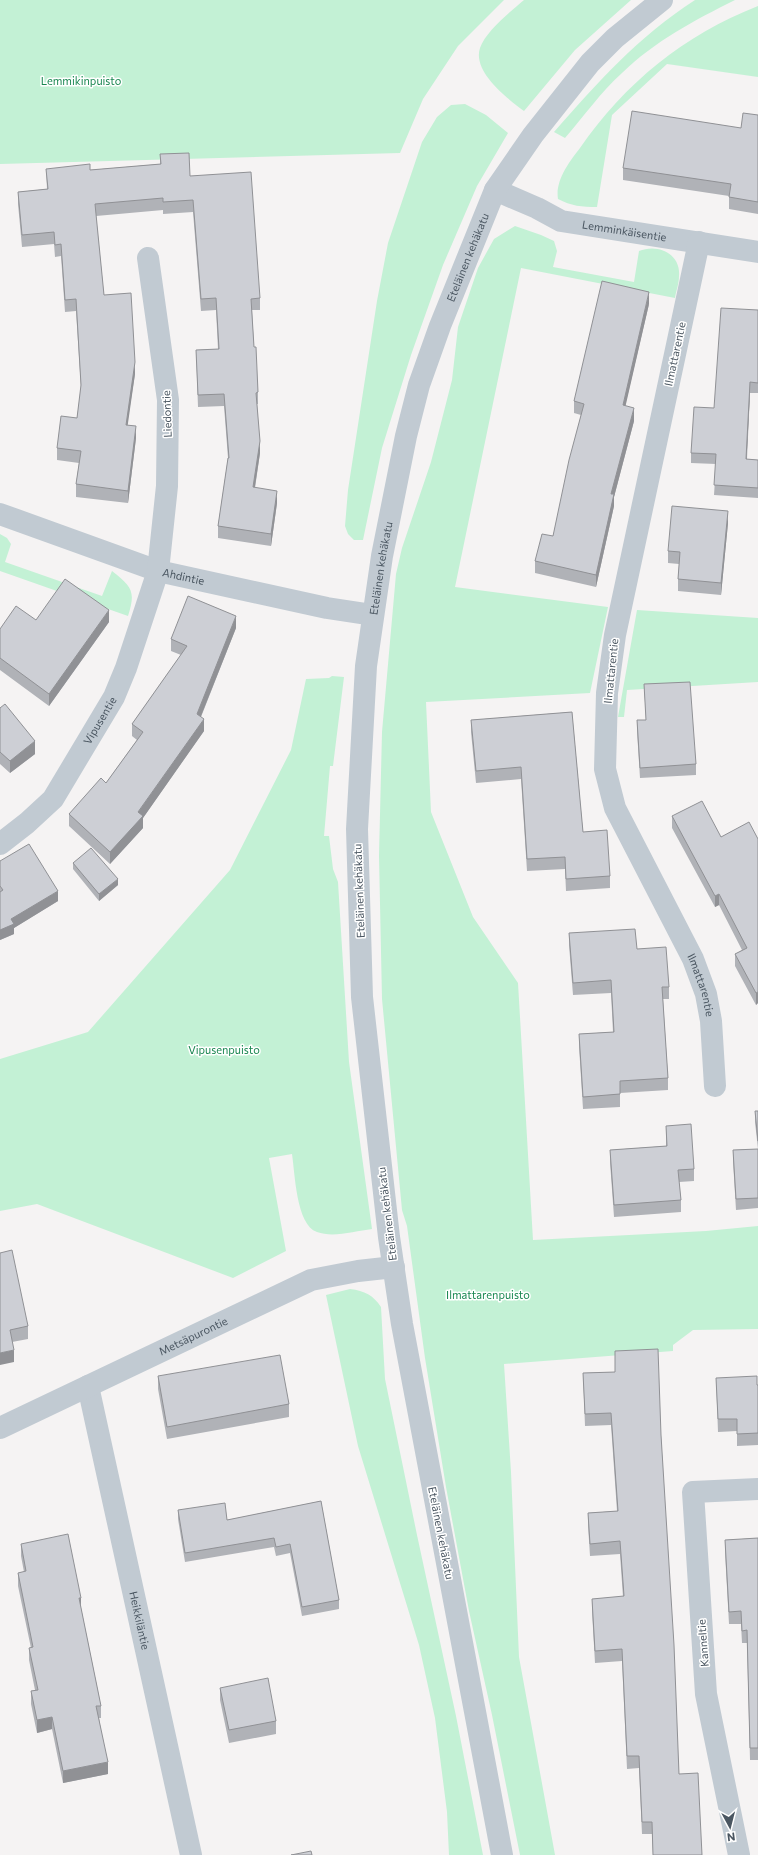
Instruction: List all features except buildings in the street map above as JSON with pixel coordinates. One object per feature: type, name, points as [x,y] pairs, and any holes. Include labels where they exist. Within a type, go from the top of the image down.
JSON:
[{"type":"street","name":"Eteläinen kehäkatu","points":[[502,1855],[402,1324],[362,997],[357,836],[366,666],[382,556],[404,443],[419,385],[440,326],[495,190],[533,135],[590,63],[615,38],[662,0]]},
{"type":"street","name":"Lemminkäisentie","points":[[495,190],[537,208],[561,221],[758,252]]},
{"type":"street","name":"Ilmattarentie","points":[[699,242],[615,635],[607,693],[605,770],[615,808],[693,959],[706,994],[711,1021],[714,1086]]},
{"type":"street","name":"Liedontie","points":[[148,258],[168,400],[167,486],[158,571]]},
{"type":"street","name":"Ahdintie","points":[[0,514],[158,571],[327,608],[373,615]]},
{"type":"street","name":"Vipusentie","points":[[0,844],[27,823],[53,798],[114,697],[126,668],[158,571]]},
{"type":"street","name":"Metsäpurontie","points":[[0,1428],[311,1280],[394,1266]]},
{"type":"street","name":"Heikkiläntie","points":[[88,1386],[191,1855]]},
{"type":"street","name":"Kanneltie","points":[[739,1855],[706,1694],[693,1492],[758,1489]]},
{"type":"green space","name":"Lemmikinpuisto","points":[[0,0],[504,0],[458,46],[423,99],[400,153],[0,164]]},
{"type":"green space","points":[[524,0],[631,0],[575,50],[524,111],[493,84],[481,66],[479,57],[480,48],[487,35]]},
{"type":"green space","points":[[695,0],[735,0],[676,32],[635,61],[614,80],[565,138],[554,132],[603,78],[637,45],[674,14]]},
{"type":"green space","points":[[758,6],[758,77],[667,64],[612,115],[597,207],[577,206],[558,199],[559,185],[564,172],[598,124],[616,102],[658,64],[681,47],[705,31]]},
{"type":"green space","points":[[465,104],[486,115],[508,133],[477,186],[443,265],[411,355],[382,448],[363,540],[354,540],[348,534],[345,526],[348,490],[377,301],[388,243],[422,142],[437,117],[451,105]]},
{"type":"green space","name":"Ilmattarenpuisto","points":[[515,226],[554,241],[557,251],[553,267],[634,282],[639,251],[654,248],[667,252],[672,256],[679,268],[679,282],[675,298],[521,268],[455,587],[608,607],[590,693],[426,702],[431,812],[473,917],[518,983],[533,1240],[706,1231],[758,1226],[758,1329],[693,1330],[673,1345],[673,1351],[504,1364],[511,1472],[519,1657],[555,1855],[520,1855],[492,1715],[469,1611],[446,1487],[425,1358],[407,1226],[402,1210],[382,999],[379,856],[382,732],[396,574],[402,548],[431,462],[452,380],[458,327],[478,268],[494,239]]},
{"type":"green space","points":[[0,534],[7,538],[11,544],[5,562],[102,596],[112,571],[124,581],[132,595],[128,616],[0,571]]},
{"type":"green space","points":[[637,610],[758,618],[758,682],[627,690],[624,717],[618,717]]},
{"type":"green space","name":"Vipusenpuisto","points":[[332,676],[344,677],[333,766],[330,766],[324,836],[329,836],[333,869],[338,882],[349,1062],[372,1229],[344,1234],[323,1234],[310,1227],[305,1220],[298,1198],[292,1154],[269,1158],[286,1251],[233,1278],[37,1204],[0,1211],[0,1059],[88,1032],[230,870],[291,750],[306,679],[329,678]]},
{"type":"green space","points":[[350,1289],[368,1294],[375,1299],[381,1307],[385,1379],[456,1716],[483,1855],[449,1855],[447,1812],[435,1718],[419,1645],[358,1446],[326,1295]]}]
